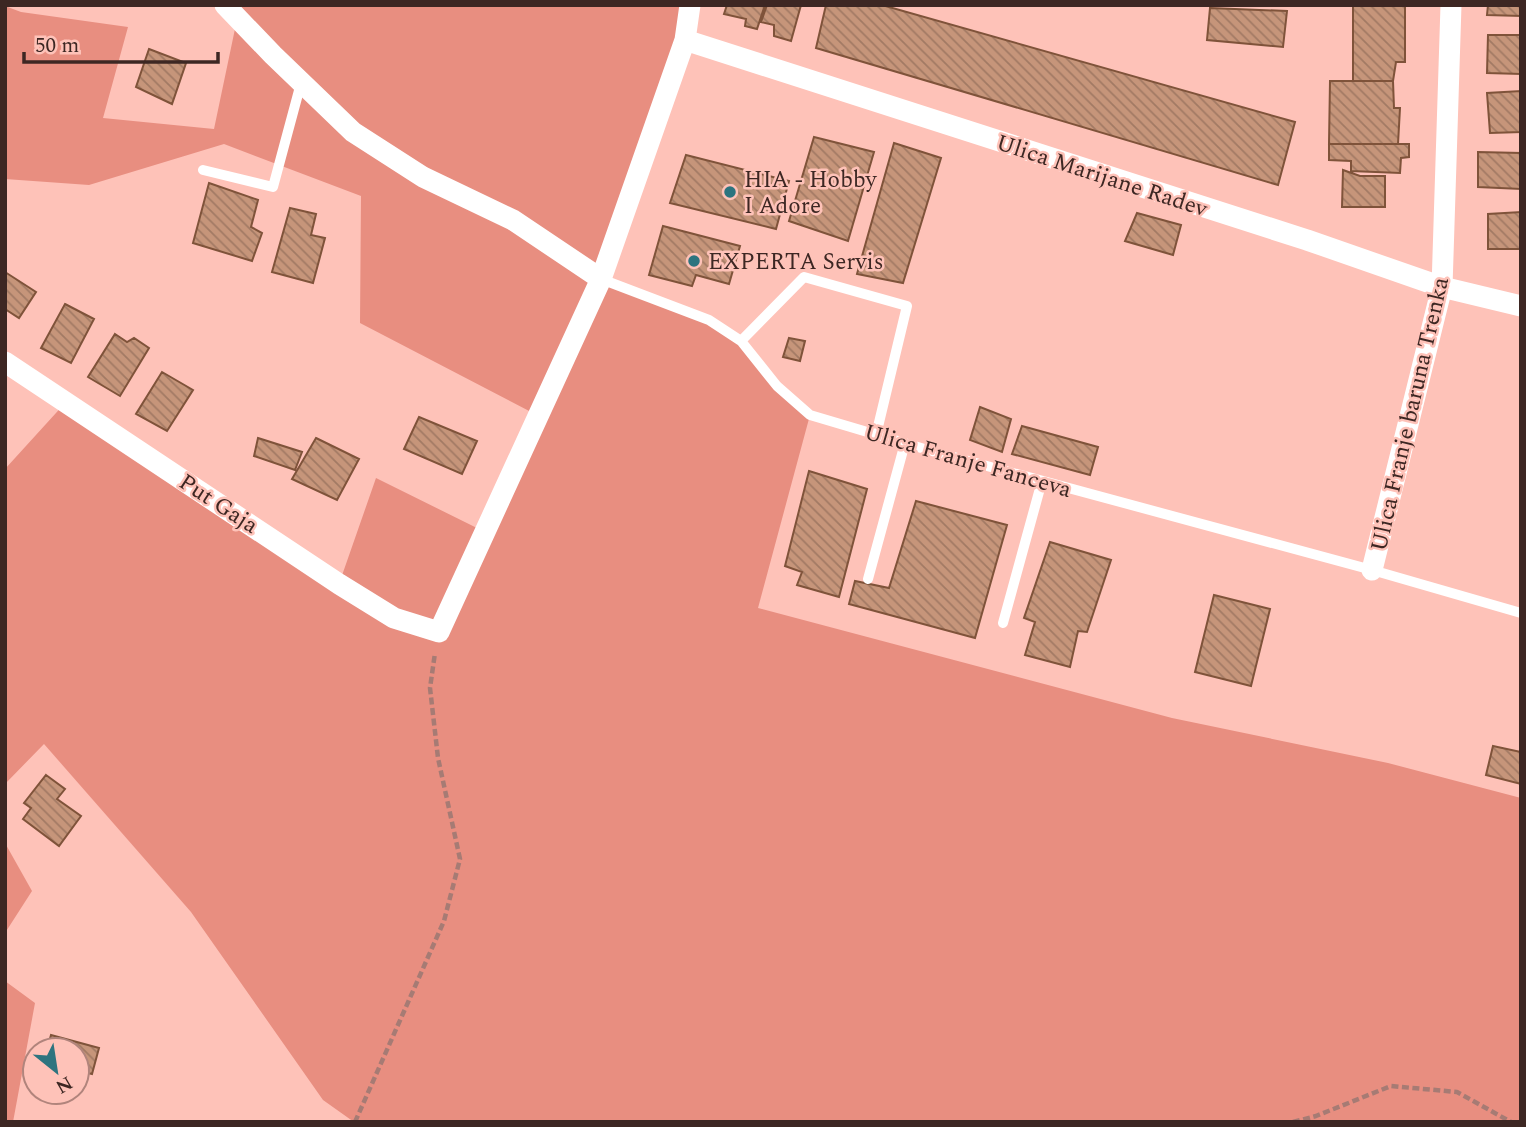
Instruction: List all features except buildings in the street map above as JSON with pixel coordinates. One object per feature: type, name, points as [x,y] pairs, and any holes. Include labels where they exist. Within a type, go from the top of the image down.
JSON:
[{"type":"street","points":[[225,5],[353,132],[423,177],[513,220],[601,278]]},
{"type":"street","points":[[439,632],[601,278],[685,40],[690,5]]},
{"type":"street","name":"Ulica Franje baruna Trenka","points":[[1372,570],[1442,287],[1451,5]]},
{"type":"street","name":"Ulica Marijane Radev","points":[[685,40],[1307,240],[1442,287],[1521,306]]},
{"type":"street","name":"Put Gaja","points":[[5,362],[339,584],[394,618],[439,632]]},
{"type":"lane","points":[[203,170],[273,187],[301,83]]},
{"type":"lane","points":[[741,341],[804,277],[907,306],[876,435]]},
{"type":"lane","name":"Ulica Franje Fanceva","points":[[601,278],[709,320],[741,341],[777,386],[810,415],[1521,612]]},
{"type":"lane","points":[[868,579],[905,443]]},
{"type":"lane","points":[[1003,623],[1042,481]]},
{"type":"path","points":[[355,1122],[444,921],[460,859],[438,758],[430,688],[439,632]]},
{"type":"path","points":[[1293,1122],[1316,1116],[1391,1086],[1457,1092],[1511,1122]]},
{"type":"shaded area","points":[[240,5],[690,5],[602,278],[709,320],[741,341],[810,415],[758,608],[1172,718],[1388,763],[1521,798],[1521,1122],[354,1122],[323,1100],[191,912],[44,744],[5,784],[5,469],[66,402],[339,584],[376,478],[483,531],[533,413],[360,323],[361,196],[224,144],[89,185],[5,179],[5,6],[21,12],[128,27],[103,118],[214,129]]},
{"type":"shaded area","points":[[5,843],[32,891],[5,933]]},
{"type":"shaded area","points":[[5,981],[35,1003],[29,1036],[21,1036],[21,1079],[13,1122],[5,1122]]},
{"type":"place","name":"HIA - Hobby I Adore","points":[[730,192]]},
{"type":"place","name":"EXPERTA Servis","points":[[694,261]]}]
